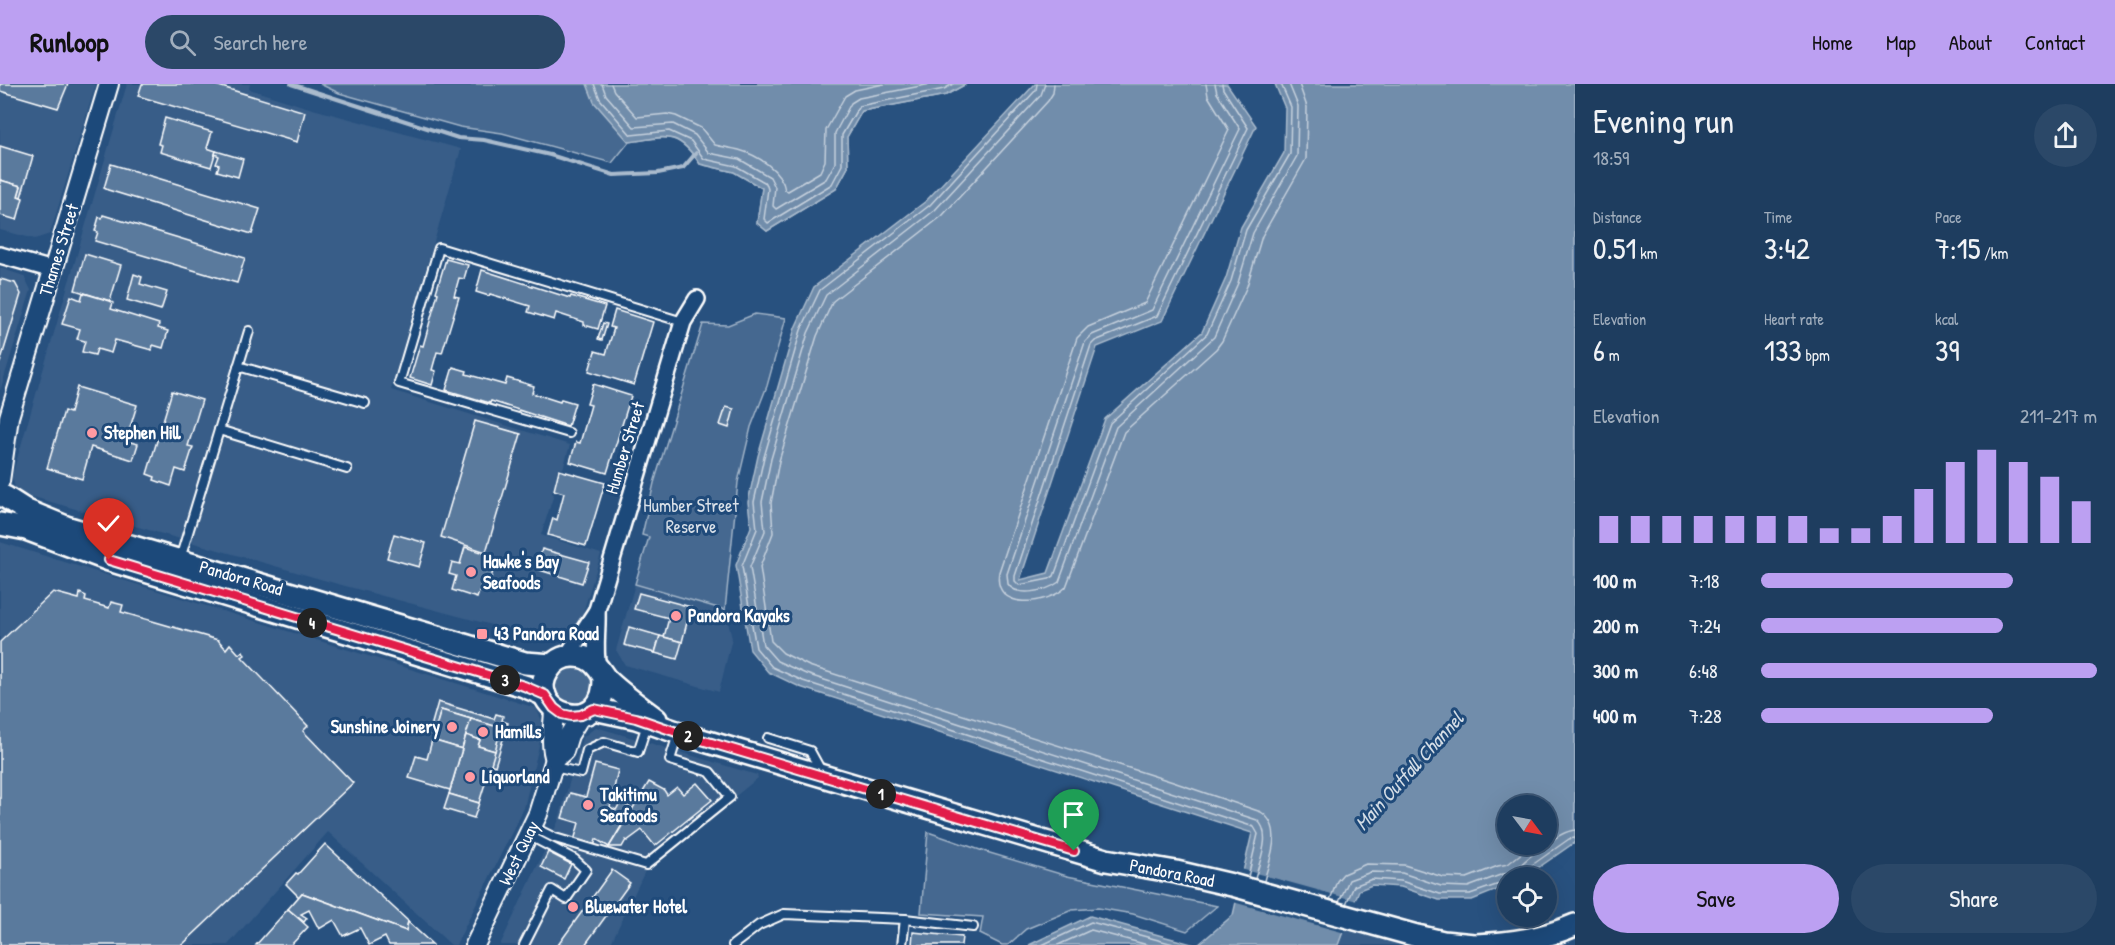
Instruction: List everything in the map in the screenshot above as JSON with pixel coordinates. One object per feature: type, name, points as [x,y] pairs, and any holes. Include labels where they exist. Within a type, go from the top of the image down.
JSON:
[{"type":"main road","points":[[0,519],[6,509],[2,489]]},
{"type":"main road","name":"Pandora Road","points":[[2,489],[27,511],[46,520],[525,663],[560,661]]},
{"type":"main road","name":"Pandora Road","points":[[0,524],[26,529],[109,560],[524,686],[549,702]]},
{"type":"main road","points":[[601,672],[602,697],[588,712],[571,716],[562,714],[549,702],[544,685],[545,675],[560,661],[579,656],[590,660],[664,727]]},
{"type":"main road","name":"Pandora Road","points":[[588,712],[621,714],[1106,860],[1176,872],[1232,885],[1443,942],[1475,945],[1545,941],[1575,925]]},
{"type":"street","name":"Thames Street","points":[[2,489],[9,417],[109,84]]},
{"type":"street","points":[[0,255],[53,270]]},
{"type":"street","name":"Humber Street","points":[[601,672],[596,657],[597,610],[683,322],[697,299]]},
{"type":"street","name":"Thames Street","points":[[0,434],[9,417]]},
{"type":"street","name":"Humber Street","points":[[560,661],[597,610]]},
{"type":"street","name":"West Quay","points":[[549,702],[554,734],[550,747],[554,763]]},
{"type":"street","name":"West Quay","points":[[475,945],[530,831],[554,763],[564,751],[569,735],[588,712]]},
{"type":"lane","points":[[570,433],[399,384],[440,248],[683,322]]},
{"type":"lane","points":[[180,560],[249,331]]},
{"type":"lane","points":[[238,366],[365,404]]},
{"type":"lane","points":[[219,430],[347,469]]},
{"type":"lane","points":[[554,763],[580,773],[587,750],[604,742],[638,752],[664,727]]},
{"type":"lane","points":[[530,831],[646,865],[730,797],[710,771],[670,760],[664,727]]},
{"type":"lane","points":[[768,738],[810,751],[825,777]]},
{"type":"lane","points":[[524,945],[552,890],[566,899],[586,870],[574,859],[530,831]]},
{"type":"lane","points":[[732,945],[759,925],[783,914],[905,919],[973,927]]},
{"type":"lane","points":[[902,945],[905,919]]},
{"type":"shaded area","points":[[0,84],[96,84],[50,234],[35,239],[0,230]]},
{"type":"shaded area","points":[[127,84],[250,84],[249,89],[309,108],[461,149],[391,390],[570,445],[563,469],[559,468],[552,493],[554,494],[541,535],[601,554],[581,619],[564,635],[544,639],[334,583],[16,492],[12,476]]},
{"type":"shaded area","points":[[0,268],[24,276],[31,290],[0,391]]},
{"type":"shaded area","points":[[0,542],[536,708],[544,725],[524,808],[456,945],[451,945],[328,832],[228,945],[0,945]]},
{"type":"shaded area","points":[[635,584],[725,610],[732,638],[719,692],[625,665],[616,650]]},
{"type":"shaded area","points":[[596,727],[757,775],[758,778],[646,869],[610,945],[500,945],[558,822],[582,738]]},
{"type":"shaded area","points":[[1344,928],[1409,945],[1338,945]]},
{"type":"green space","points":[[320,84],[966,84],[946,95],[862,111],[847,137],[848,167],[836,189],[767,231],[757,223],[762,188],[734,172],[700,164],[684,146],[670,138],[629,142],[612,163],[502,133],[460,127],[339,93]]},
{"type":"green space","name":"Humber Street Reserve","points":[[755,314],[786,318],[767,386],[751,427],[738,482],[725,610],[635,584],[649,537],[642,535],[654,483],[703,324],[728,325]]},
{"type":"green space","points":[[573,667],[587,672],[592,686],[587,700],[573,705],[559,700],[554,686],[559,672]]},
{"type":"green space","points":[[928,832],[1067,876],[1217,906],[1187,931],[1133,914],[1098,908],[1072,910],[1026,929],[1008,945],[1002,945],[980,934],[983,917],[921,913]]},
{"type":"water","points":[[587,84],[966,84],[946,95],[862,111],[847,137],[848,167],[836,189],[767,231],[757,223],[762,188],[734,172],[700,164],[692,153],[677,140],[662,138],[629,142],[594,102]]},
{"type":"water","name":"Main Outfall Channel","points":[[1035,84],[1227,84],[1256,126],[1162,321],[1097,347],[1020,580],[1048,573],[1105,419],[1202,332],[1226,278],[1241,227],[1284,153],[1285,108],[1275,84],[1575,84],[1575,842],[1557,855],[1557,795],[1497,795],[1497,855],[1556,855],[1539,867],[1497,867],[1497,890],[1472,900],[1439,900],[1401,887],[1372,885],[1359,890],[1338,945],[1198,945],[1233,915],[1252,833],[800,687],[768,672],[750,650],[736,565],[751,527],[748,502],[758,456],[795,328],[814,287],[926,201]]},
{"type":"water","points":[[1090,916],[1195,945],[1029,945]]},
{"type":"pier","points":[[1241,869],[1357,901],[1345,933],[1233,902]]},
{"type":"building","points":[[0,84],[68,84],[58,108],[0,91]]},
{"type":"building","points":[[142,84],[212,84],[305,112],[297,142],[138,96]]},
{"type":"building","points":[[165,118],[212,132],[207,148],[216,151],[211,167],[160,152],[162,145],[158,144]]},
{"type":"building","points":[[0,146],[33,156],[21,197],[18,196],[21,186],[0,180]]},
{"type":"building","points":[[216,151],[243,159],[238,177],[217,171],[219,165],[216,164],[219,156],[215,154]]},
{"type":"building","points":[[111,164],[260,209],[252,234],[108,190],[104,188]]},
{"type":"building","points":[[0,180],[21,186],[18,196],[23,198],[17,220],[0,215]]},
{"type":"building","points":[[103,215],[245,258],[237,283],[95,241],[99,217],[102,218]]},
{"type":"building","points":[[85,254],[121,265],[110,301],[75,290]]},
{"type":"building","points":[[446,259],[468,265],[464,279],[459,278],[454,296],[459,297],[442,353],[437,352],[432,370],[436,371],[432,385],[410,378],[420,345],[423,346]]},
{"type":"building","points":[[482,270],[570,298],[571,296],[605,306],[598,329],[556,313],[554,320],[528,312],[530,306],[476,292]]},
{"type":"building","points":[[134,274],[142,277],[140,284],[167,292],[161,310],[127,300]]},
{"type":"building","points":[[0,279],[15,283],[21,294],[0,363]]},
{"type":"building","points":[[83,293],[110,301],[113,303],[111,309],[159,324],[158,328],[168,331],[163,348],[153,345],[152,350],[115,340],[111,353],[97,349],[95,355],[82,352],[85,341],[77,339],[80,329],[62,324],[71,296],[81,300]]},
{"type":"building","points":[[615,310],[653,322],[634,385],[589,371],[595,351],[606,354],[614,328],[610,327]]},
{"type":"building","points":[[603,323],[607,324],[602,340],[598,339]]},
{"type":"building","points":[[453,367],[467,371],[466,374],[505,385],[507,378],[534,386],[532,393],[560,402],[561,399],[575,403],[568,426],[491,401],[490,403],[446,390]]},
{"type":"building","points":[[593,384],[631,396],[607,473],[570,462],[576,442],[580,443],[591,405],[587,404]]},
{"type":"building","points":[[77,387],[137,405],[126,441],[138,444],[133,460],[91,447],[82,479],[47,468],[64,411],[70,413]]},
{"type":"building","points":[[172,391],[202,400],[188,446],[193,447],[185,472],[176,469],[171,486],[154,480],[155,477],[147,474]]},
{"type":"building","points":[[726,407],[734,409],[729,428],[720,425]]},
{"type":"building","points":[[475,421],[521,434],[486,552],[441,537]]},
{"type":"building","points":[[559,470],[605,483],[586,546],[548,535],[553,518],[557,520],[564,493],[554,490]]},
{"type":"building","points":[[394,534],[426,543],[419,567],[387,558]]},
{"type":"building","name":"Hawke's Bay Seafoods","points":[[465,547],[490,555],[486,569],[493,571],[489,585],[482,583],[477,598],[452,590],[456,576],[449,574],[452,562],[460,564]]},
{"type":"building","points":[[542,549],[589,562],[582,583],[536,569]]},
{"type":"building","points":[[53,592],[79,599],[80,593],[86,596],[85,601],[109,608],[111,602],[123,605],[121,612],[218,640],[226,649],[230,644],[239,654],[243,651],[245,655],[242,657],[308,726],[303,731],[353,783],[182,945],[0,945],[0,642]]},
{"type":"building","name":"Pandora Kayaks","points":[[639,593],[691,607],[682,642],[664,637],[669,618],[634,609]]},
{"type":"building","points":[[629,627],[660,636],[655,653],[624,645]]},
{"type":"building","points":[[660,636],[682,642],[677,659],[655,653]]},
{"type":"building","points":[[438,702],[494,719],[496,714],[503,716],[502,721],[508,723],[495,766],[490,764],[501,728],[441,710],[434,735],[429,734]]},
{"type":"building","name":"Sunshine Joinery","points":[[441,710],[471,719],[462,749],[432,740]]},
{"type":"building","name":"Hamills","points":[[471,719],[501,728],[495,751],[478,746],[480,740],[466,735]]},
{"type":"building","name":"Liquorland","points":[[466,735],[480,740],[478,746],[495,751],[479,803],[449,794]]},
{"type":"building","points":[[432,740],[462,749],[450,790],[409,778],[416,756],[427,759]]},
{"type":"building","name":"Takitimu Seafoods","points":[[595,764],[618,770],[610,807],[616,810],[620,803],[632,808],[609,847],[596,839],[594,847],[574,841],[579,823],[562,818],[570,793],[586,797]]},
{"type":"building","points":[[649,782],[664,790],[667,795],[677,787],[683,794],[697,783],[712,800],[655,846],[642,830],[626,840],[622,847],[609,847]]},
{"type":"building","points":[[449,794],[479,803],[474,818],[444,809]]},
{"type":"building","points":[[325,844],[408,921],[406,931],[302,893],[299,897],[286,884]]},
{"type":"building","points":[[548,852],[571,864],[564,879],[541,867]]},
{"type":"building","points":[[612,870],[630,883],[585,945],[558,945]]},
{"type":"building","points":[[302,893],[406,931],[408,922],[433,945],[389,945],[385,937],[369,945],[360,928],[343,936],[334,920],[319,929],[309,910],[301,914],[307,918],[304,922],[288,909]]},
{"type":"building","points":[[288,909],[308,927],[291,945],[256,945]]},
{"type":"building","points":[[913,932],[962,937],[961,945],[912,945]]},
{"type":"waterway","points":[[291,84],[458,138],[484,140],[550,155],[614,175],[658,173],[683,168],[696,153]]},
{"type":"place","name":"Stephen Hill","points":[[92,433]]},
{"type":"place","name":"Hawke's Bay Seafoods","points":[[471,572]]},
{"type":"place","name":"Pandora Kayaks","points":[[676,616]]},
{"type":"place","name":"43 Pandora Road","points":[[482,634]]},
{"type":"place","name":"Sunshine Joinery","points":[[452,727]]},
{"type":"place","name":"Hamills","points":[[483,732]]},
{"type":"place","name":"Liquorland","points":[[470,777]]},
{"type":"place","name":"Takitimu Seafoods","points":[[588,805]]},
{"type":"place","name":"Bluewater Hotel","points":[[573,907]]},
{"type":"route","points":[[109,560],[524,686],[545,695],[554,708],[562,714],[581,715],[594,709],[636,718],[688,736],[1074,851]]}]
